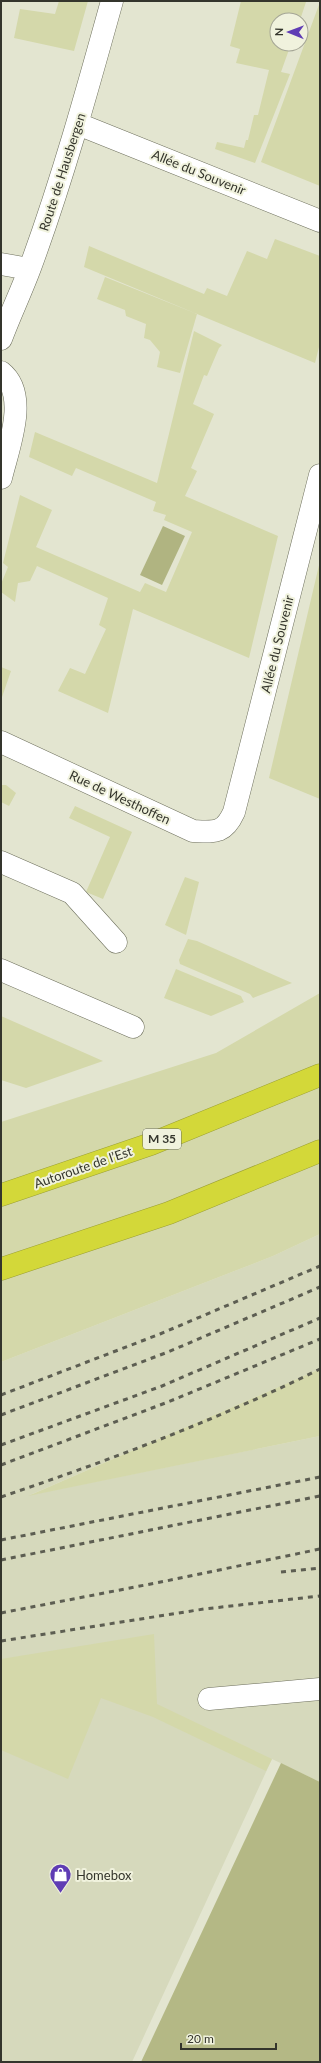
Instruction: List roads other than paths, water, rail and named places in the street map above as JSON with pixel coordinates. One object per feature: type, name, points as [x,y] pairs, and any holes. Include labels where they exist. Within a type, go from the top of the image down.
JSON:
[{"type":"highway","name":"Autoroute de l’Est","points":[[1,1195],[151,1144],[320,1075]]},
{"type":"highway","points":[[1,1269],[169,1213],[320,1151]]},
{"type":"street","name":"Route de Hausbergen","points":[[1,339],[30,269],[78,124],[112,1]]},
{"type":"street","name":"Allée du Souvenir","points":[[78,124],[320,221]]},
{"type":"street","points":[[1,264],[30,269]]},
{"type":"street","points":[[1,372],[12,384],[16,409],[1,478]]},
{"type":"street","name":"Allée du Souvenir","points":[[234,812],[320,475]]},
{"type":"street","name":"Rue de Westhoffen","points":[[1,742],[193,831],[220,830],[229,824],[234,812]]},
{"type":"street","points":[[1,862],[72,893],[116,942]]},
{"type":"street","points":[[1,970],[133,1027]]},
{"type":"street","points":[[209,1699],[320,1689]]},
{"type":"railway","points":[[1,1395],[160,1334],[320,1266]]},
{"type":"railway","points":[[1,1415],[168,1352],[320,1287]]},
{"type":"railway","points":[[1,1445],[162,1386],[320,1318]]},
{"type":"railway","points":[[1,1465],[168,1402],[320,1339]]},
{"type":"railway","points":[[1,1497],[123,1454],[203,1422],[281,1388],[320,1369]]},
{"type":"railway","points":[[1,1540],[320,1477]]},
{"type":"railway","points":[[1,1560],[320,1496]]},
{"type":"railway","points":[[1,1613],[320,1549]]},
{"type":"railway","points":[[281,1572],[320,1568]]},
{"type":"railway","points":[[1,1641],[204,1609],[320,1596]]},
{"type":"place","name":"Homebox","points":[[61,1894]]}]
